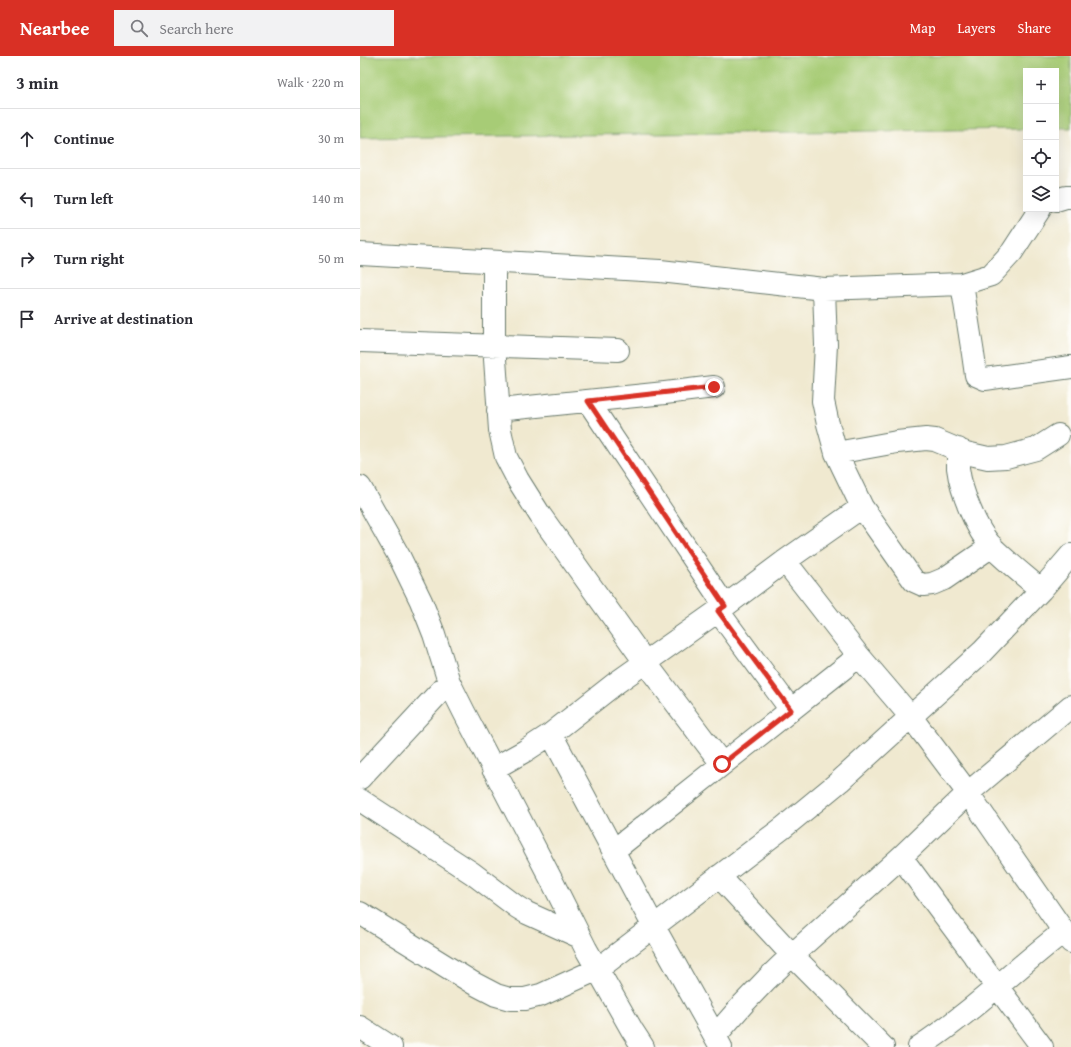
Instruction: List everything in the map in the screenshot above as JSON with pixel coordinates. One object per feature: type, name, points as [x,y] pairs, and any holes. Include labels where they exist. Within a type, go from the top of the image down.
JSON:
[{"type":"street","points":[[1059,199],[1071,196]]},
{"type":"street","points":[[360,254],[660,271],[824,289],[962,284],[990,275],[1012,252],[1038,212]]},
{"type":"street","points":[[494,262],[494,345],[500,430],[506,457],[518,480],[540,515],[645,662],[722,764]]},
{"type":"street","points":[[962,284],[976,375],[985,379],[1071,367]]},
{"type":"street","points":[[824,289],[826,345],[823,401],[836,452],[862,507],[914,581],[923,585],[932,584],[944,579],[992,546]]},
{"type":"street","points":[[360,341],[618,350]]},
{"type":"street","points":[[498,410],[714,387]]},
{"type":"street","points":[[588,401],[721,609],[791,710]]},
{"type":"street","points":[[836,452],[926,439],[935,440],[966,453],[988,458],[1006,457],[1036,449],[1058,435]]},
{"type":"street","points":[[958,450],[958,468],[963,489],[981,533],[992,546],[1041,590]]},
{"type":"street","points":[[360,487],[400,558],[421,601],[434,634],[449,682],[580,937],[643,1047]]},
{"type":"street","points":[[493,769],[551,734],[645,662],[862,507]]},
{"type":"street","points":[[360,913],[473,983],[496,995],[510,998],[525,998],[542,995],[598,969],[840,781],[982,652],[1041,590],[1071,555]]},
{"type":"street","points":[[785,562],[859,656],[911,717],[968,793],[1067,937],[1041,949],[929,1044]]},
{"type":"street","points":[[613,851],[859,656]]},
{"type":"street","points":[[360,778],[449,682]]},
{"type":"street","points":[[551,734],[654,927],[718,1042],[744,1002],[792,955],[901,857],[968,793],[1071,706]]},
{"type":"street","points":[[360,800],[472,873],[517,907],[580,937]]},
{"type":"street","points":[[901,857],[1042,1047]]},
{"type":"street","points":[[719,876],[792,955],[883,1047]]},
{"type":"street","points":[[360,1027],[391,1047]]},
{"type":"green space","points":[[360,56],[1071,56],[1071,128],[1059,128],[1059,68],[1023,68],[1023,129],[360,138]]},
{"type":"route","points":[[714,387],[588,401],[725,606],[718,611],[791,710],[722,764]]}]
